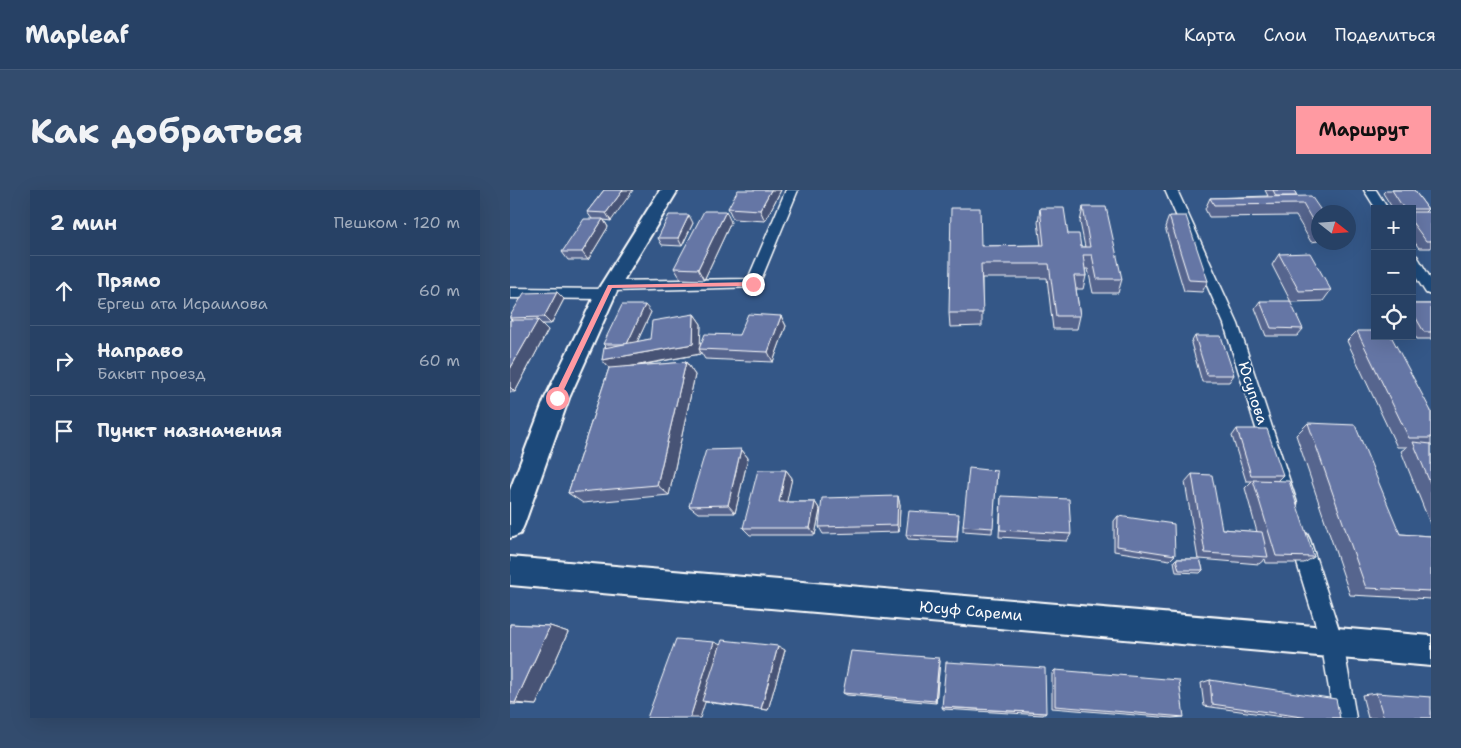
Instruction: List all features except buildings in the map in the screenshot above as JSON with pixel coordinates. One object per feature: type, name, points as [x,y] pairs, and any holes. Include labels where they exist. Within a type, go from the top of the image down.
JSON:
[{"type":"main road","points":[[510,525],[557,398],[608,290],[668,190]]},
{"type":"main road","name":"Юсуф Сареми","points":[[510,571],[1431,651]]},
{"type":"street","points":[[510,292],[753,284],[792,190]]},
{"type":"street","name":"Юсупова","points":[[1171,190],[1231,324],[1332,642],[1345,718]]},
{"type":"street","points":[[1370,190],[1379,205]]},
{"type":"street","points":[[1416,266],[1431,290]]},
{"type":"route","points":[[557,398],[610,286],[753,284]]}]
